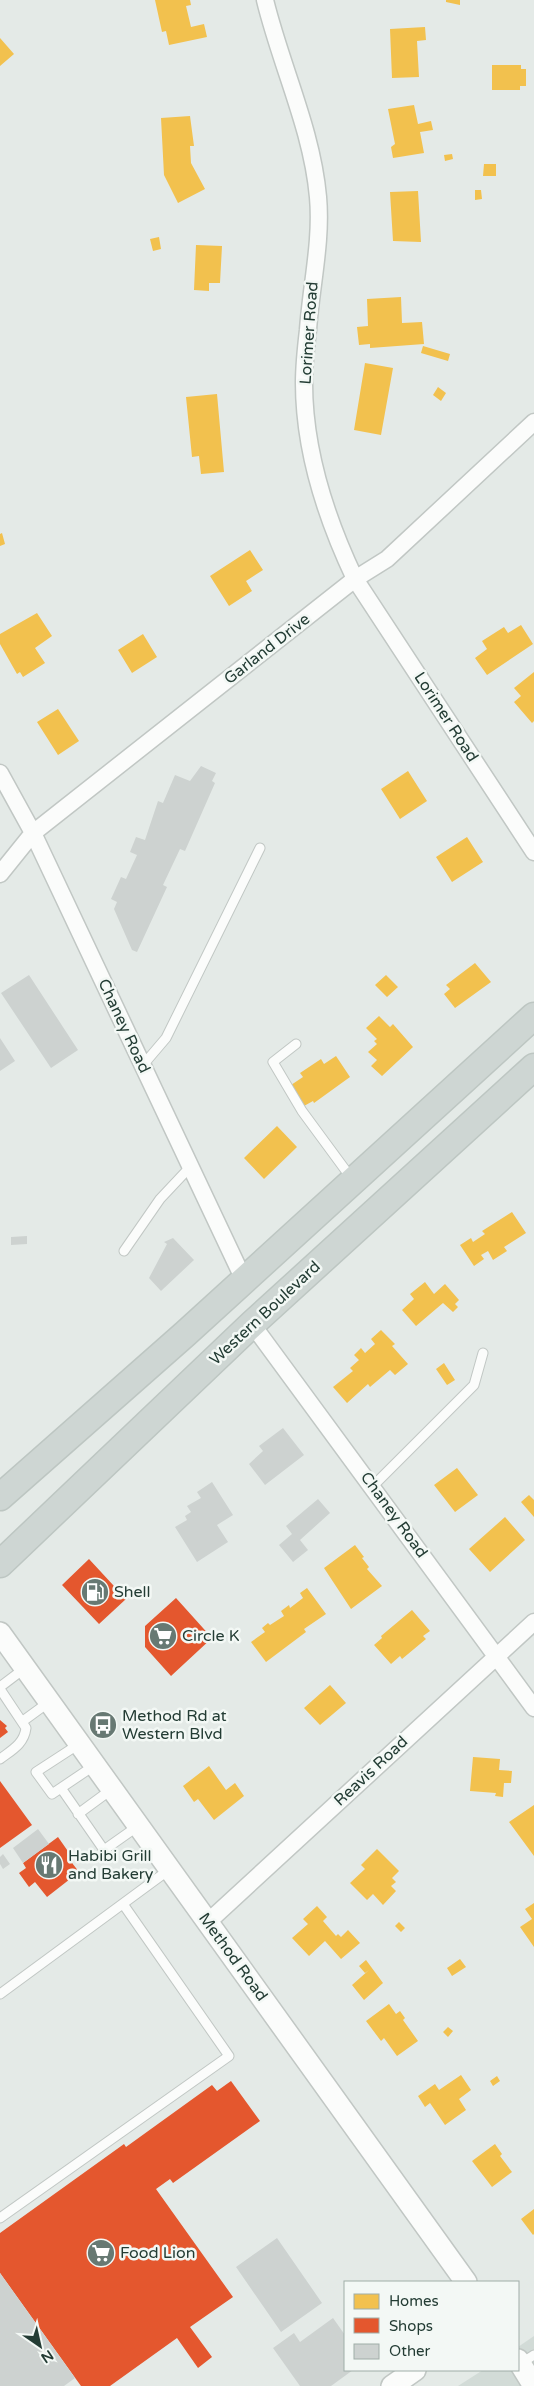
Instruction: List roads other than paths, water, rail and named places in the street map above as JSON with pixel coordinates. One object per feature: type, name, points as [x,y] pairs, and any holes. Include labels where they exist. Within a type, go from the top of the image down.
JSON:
[{"type":"main road","points":[[0,1497],[354,1181],[534,1016]]},
{"type":"main road","name":"Western Boulevard","points":[[0,1564],[252,1324],[534,1067]]},
{"type":"street","name":"Lorimer Road","points":[[266,0],[272,29],[306,130],[318,198],[318,233],[304,384],[311,450],[325,508],[338,543],[355,579],[534,852]]},
{"type":"street","name":"Garland Drive","points":[[0,874],[33,833],[355,579],[387,559],[534,422]]},
{"type":"street","name":"Chaney Road","points":[[0,773],[33,833],[244,1280]]},
{"type":"street","name":"Chaney Road","points":[[252,1324],[373,1486],[534,1708]]},
{"type":"street","name":"Reavis Road","points":[[208,1922],[534,1622]]},
{"type":"street","name":"Method Road","points":[[0,1633],[465,2281]]},
{"type":"street","points":[[524,2360],[534,2386]]},
{"type":"street","points":[[392,2386],[414,2371]]},
{"type":"lane","points":[[143,1065],[166,1038],[260,848]]},
{"type":"lane","points":[[296,1044],[273,1062],[302,1111],[354,1181]]},
{"type":"lane","points":[[124,1251],[160,1199],[191,1166]]},
{"type":"lane","points":[[373,1486],[474,1385],[483,1353]]},
{"type":"lane","points":[[0,1759],[19,1745],[26,1728],[0,1688],[25,1668]]},
{"type":"lane","points":[[23,1721],[49,1701]]},
{"type":"lane","points":[[80,1744],[36,1772],[52,1794],[95,1765]]},
{"type":"lane","points":[[62,1788],[104,1850],[139,1826]]},
{"type":"lane","points":[[78,1814],[112,1789]]},
{"type":"lane","points":[[0,1994],[170,1869]]},
{"type":"lane","points":[[0,2218],[229,2056],[123,1904]]},
{"type":"place","name":"Shell","points":[[95,1592]]},
{"type":"place","name":"Circle K","points":[[163,1636]]},
{"type":"place","name":"Method Rd at Western Blvd","points":[[103,1725]]},
{"type":"place","name":"Habibi Grill and Bakery","points":[[49,1865]]},
{"type":"place","name":"Food Lion","points":[[101,2253]]}]
